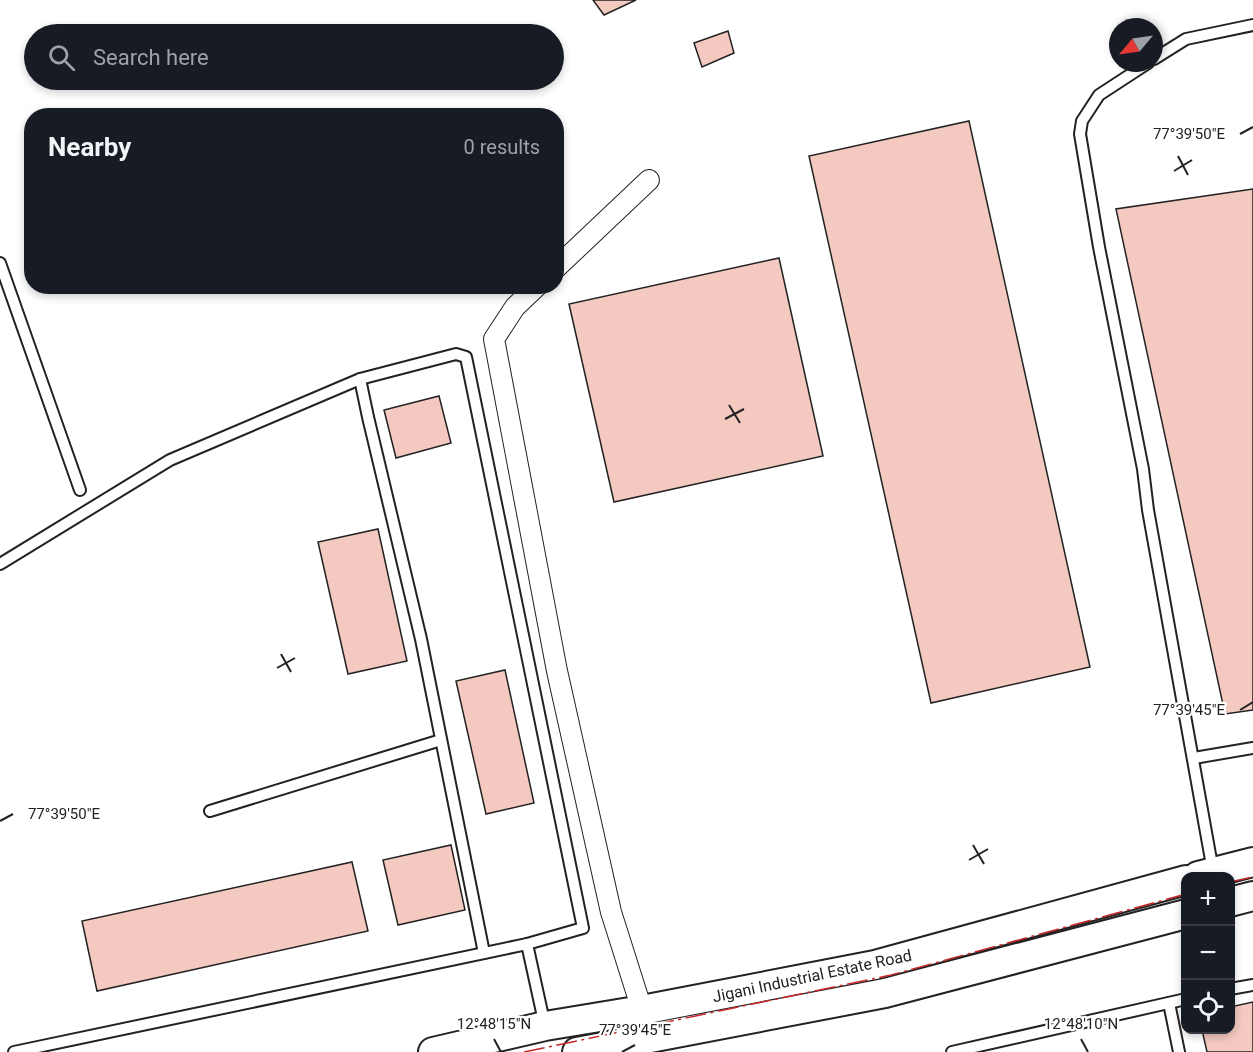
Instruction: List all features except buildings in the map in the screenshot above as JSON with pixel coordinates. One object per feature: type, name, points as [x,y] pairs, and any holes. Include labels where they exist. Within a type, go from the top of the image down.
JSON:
[{"type":"main road","points":[[1214,872],[1253,862]]},
{"type":"main road","name":"Jigani Industrial Estate Road","points":[[433,1052],[545,1026],[642,1010],[875,965],[1181,881]]},
{"type":"main road","points":[[1235,901],[1253,896]]},
{"type":"main road","name":"Jigani Industrial Estate Road","points":[[577,1052],[885,993],[1181,915]]},
{"type":"street","points":[[564,260],[649,180]]},
{"type":"street","points":[[529,294],[515,307],[494,339],[557,671],[611,912],[642,1010]]},
{"type":"lane","points":[[1163,53],[1186,39],[1253,25]]},
{"type":"lane","points":[[1134,72],[1099,95],[1082,122],[1080,134],[1194,758],[1206,872]]},
{"type":"lane","points":[[0,263],[80,490]]},
{"type":"lane","points":[[0,564],[170,460],[360,379],[456,354],[466,357],[583,928],[527,944],[14,1052]]},
{"type":"lane","points":[[360,379],[421,639],[484,953]]},
{"type":"lane","points":[[210,811],[441,740]]},
{"type":"lane","points":[[1194,758],[1253,747]]},
{"type":"lane","points":[[527,944],[545,1026]]},
{"type":"lane","points":[[1235,988],[1253,984]]},
{"type":"lane","points":[[952,1052],[1181,1000]]},
{"type":"lane","points":[[1169,1003],[1179,1052]]},
{"type":"power","points":[[1235,881],[1253,877]]},
{"type":"power","points":[[524,1052],[891,975],[1181,895]]}]
